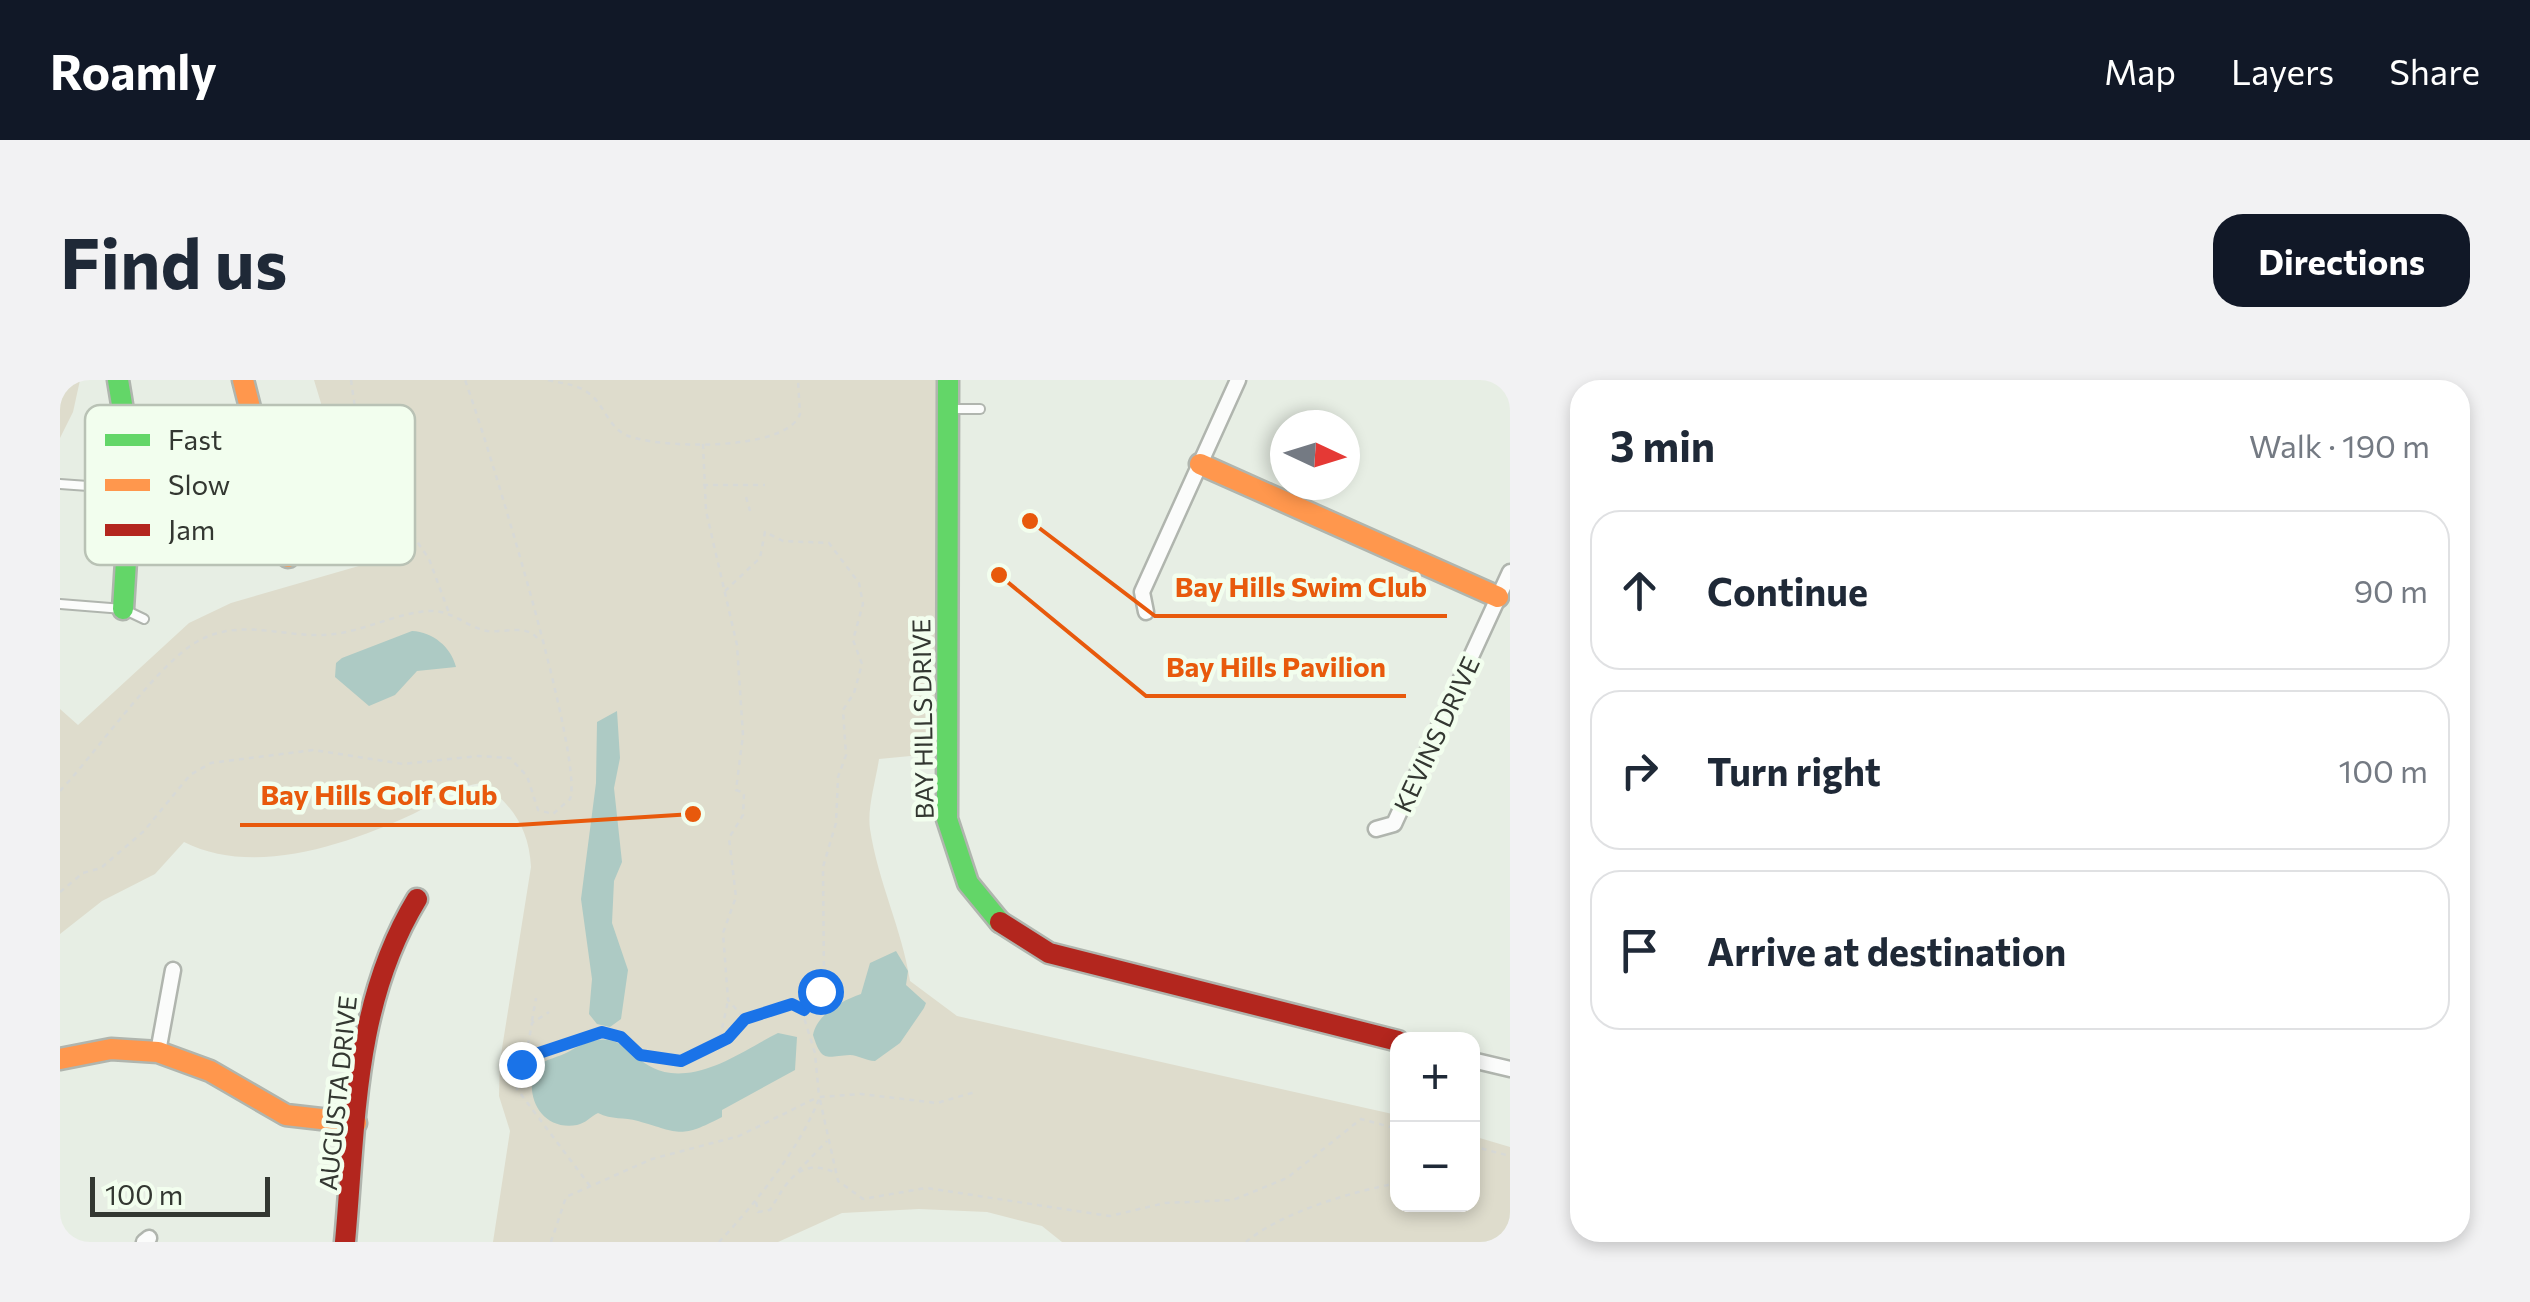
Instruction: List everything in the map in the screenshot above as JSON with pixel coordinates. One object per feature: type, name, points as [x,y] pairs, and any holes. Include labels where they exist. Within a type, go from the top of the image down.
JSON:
[{"type":"street","points":[[118,380],[125,405]]},
{"type":"street","points":[[243,380],[249,405]]},
{"type":"street","name":"BAY HILLS DRIVE","points":[[948,380],[946,819],[952,851],[972,897],[1004,927],[1049,953],[1390,1039]]},
{"type":"street","points":[[1146,612],[1142,592],[1238,380]]},
{"type":"street","points":[[1200,464],[1498,598]]},
{"type":"street","points":[[123,609],[127,565]]},
{"type":"street","name":"KEVINS DRIVE","points":[[1376,830],[1394,824],[1510,572]]},
{"type":"street","name":"AUGUSTA DRIVE","points":[[345,1242],[374,987],[392,942],[417,900]]},
{"type":"street","points":[[158,1052],[172,970]]},
{"type":"street","points":[[60,1059],[111,1049],[158,1052],[210,1071],[286,1115],[356,1123]]},
{"type":"street","points":[[1480,1062],[1510,1069]]},
{"type":"lane","points":[[948,409],[980,409]]},
{"type":"lane","points":[[60,484],[85,486]]},
{"type":"lane","points":[[60,604],[123,609],[144,619]]},
{"type":"path","points":[[352,380],[355,405]]},
{"type":"path","points":[[60,892],[82,872],[100,868],[142,833],[190,774],[210,763],[314,750],[403,764],[478,756],[510,758],[520,764],[527,776],[538,810],[554,814],[572,792],[562,723],[465,380]]},
{"type":"path","points":[[548,380],[570,384],[593,396],[621,433],[671,446],[763,438],[788,430],[800,414],[798,380]]},
{"type":"path","points":[[703,444],[703,485],[738,645],[742,716],[742,746],[734,787],[744,797],[743,815],[729,838],[736,884],[734,908],[723,925],[728,1000],[718,1042]]},
{"type":"path","points":[[703,485],[765,485]]},
{"type":"path","points":[[746,497],[750,511]]},
{"type":"path","points":[[724,592],[760,558],[765,532],[783,541],[830,543],[854,572],[862,595],[853,636],[862,664],[854,693],[842,710],[846,755],[838,777],[838,814],[824,867],[824,980],[804,1010],[819,1098],[841,1186],[866,1200],[926,1188],[1110,1216],[1165,1203],[1244,1198],[1302,1168],[1362,1120],[1390,1127]]},
{"type":"path","points":[[415,538],[429,558],[450,614]]},
{"type":"path","points":[[60,791],[167,665],[201,639],[250,628],[297,637],[333,634],[427,611],[450,614],[478,629],[528,631],[540,642]]},
{"type":"path","points":[[536,998],[517,1090],[590,1186]]},
{"type":"path","points":[[728,1000],[745,1019]]},
{"type":"path","points":[[526,1058],[596,1032],[621,1037],[640,1055],[668,1062],[698,1056],[733,1034],[745,1019],[792,1004],[804,1010]]},
{"type":"path","points":[[532,1023],[549,1012]]},
{"type":"path","points":[[526,1046],[535,1041]]},
{"type":"path","points":[[551,1242],[562,1201],[652,1159],[731,1139],[819,1098],[862,1094],[946,1103],[975,1092]]},
{"type":"path","points":[[719,1242],[759,1196],[805,1130],[819,1098]]},
{"type":"path","points":[[759,1196],[754,1207],[765,1213],[787,1178],[828,1140]]},
{"type":"path","points":[[1480,1148],[1510,1156]]},
{"type":"path","points":[[797,1172],[829,1168],[836,1174]]},
{"type":"path","points":[[1246,1242],[1260,1230],[1314,1207],[1361,1190],[1390,1185]]},
{"type":"shaded area","points":[[60,380],[80,380],[73,412],[60,438]]},
{"type":"shaded area","points":[[314,380],[948,380],[942,753],[879,759],[870,812],[874,849],[910,981],[957,1016],[1390,1113],[1390,1212],[1480,1212],[1480,1138],[1510,1147],[1510,1242],[1062,1242],[1042,1226],[987,1212],[919,1209],[842,1213],[778,1242],[493,1242],[510,1131],[499,1096],[500,1061],[531,867],[527,841],[517,819],[482,783],[454,791],[413,814],[359,836],[299,853],[239,857],[184,842],[155,874],[102,901],[60,934],[60,709],[78,725],[189,623],[231,603],[362,565],[415,565],[415,405],[322,405]]},
{"type":"water","points":[[412,631],[440,642],[456,667],[417,671],[395,695],[369,706],[335,677],[336,663],[342,658]]},
{"type":"water","points":[[617,711],[620,758],[614,788],[622,862],[614,881],[612,923],[628,970],[621,1019],[610,1027],[597,1024],[589,1014],[592,979],[581,899],[596,783],[597,722]]},
{"type":"water","points":[[896,951],[908,971],[906,985],[926,1003],[900,1043],[875,1061],[853,1055],[823,1054],[813,1035],[815,1027],[825,1014],[861,994],[870,963]]},
{"type":"water","points":[[778,1033],[797,1037],[795,1070],[722,1110],[722,1117],[697,1129],[672,1131],[598,1113],[580,1124],[565,1125],[545,1117],[534,1100],[535,1068],[591,1042],[618,1043],[651,1067],[686,1073],[722,1063]]},
{"type":"traffic: fast","points":[[118,380],[122,405]]},
{"type":"traffic: fast","points":[[948,380],[947,819],[968,883],[1000,922]]},
{"type":"traffic: fast","points":[[123,609],[126,565]]},
{"type":"traffic: slow","points":[[243,380],[249,405]]},
{"type":"traffic: slow","points":[[1200,464],[1498,597]]},
{"type":"traffic: slow","points":[[60,1059],[111,1049],[158,1052],[210,1071],[286,1115],[356,1123]]},
{"type":"traffic: jam","points":[[345,1242],[356,1109],[369,1022],[380,980],[417,899]]},
{"type":"traffic: jam","points":[[1000,922],[1049,953],[1390,1039]]},
{"type":"place","name":"Bay Hills Swim Club","points":[[1030,521]]},
{"type":"place","name":"Bay Hills Pavilion","points":[[999,575]]},
{"type":"place","name":"Bay Hills Golf Club","points":[[693,814]]},
{"type":"route","points":[[521,1064],[527,1057],[591,1032],[621,1037],[640,1055],[681,1061],[728,1038],[745,1019],[792,1004],[804,1010],[820,991]]}]
